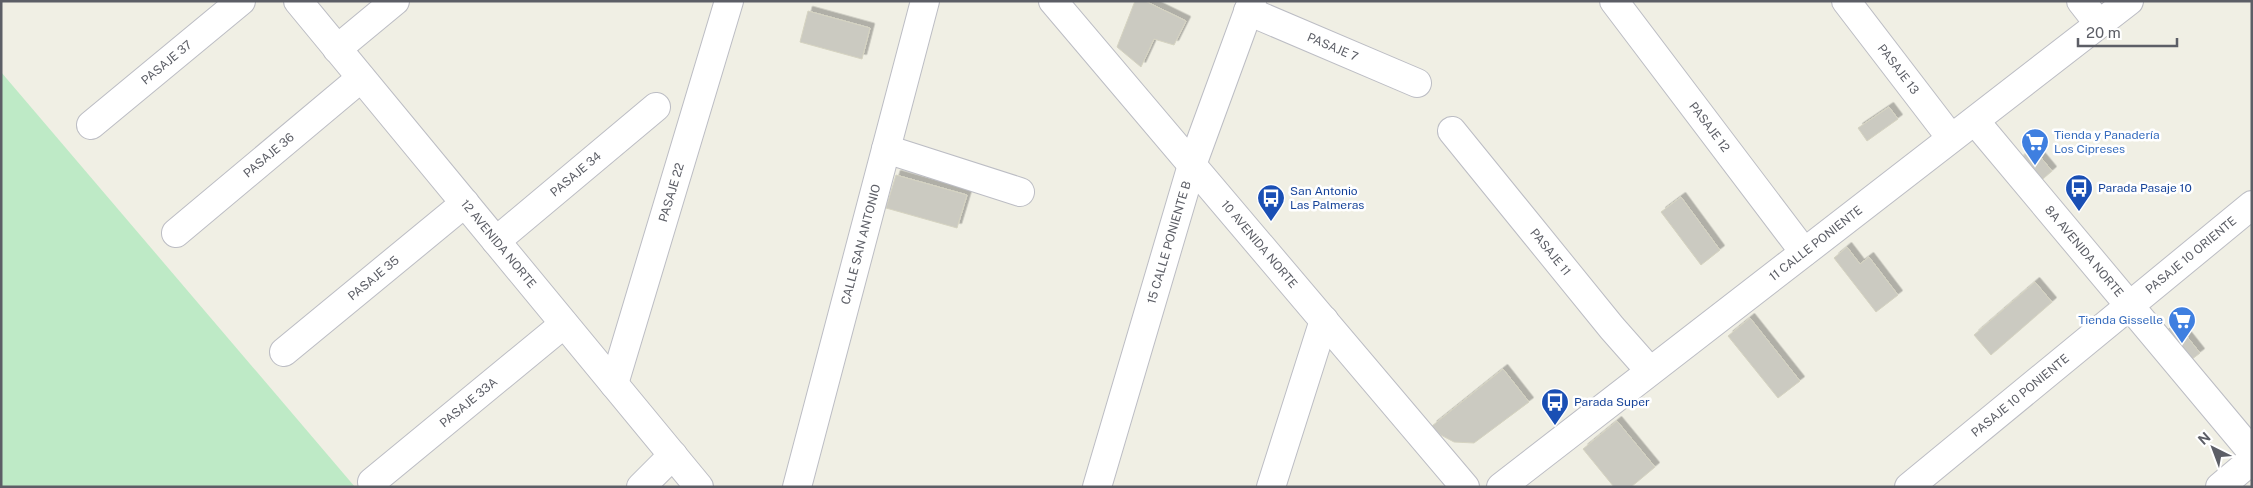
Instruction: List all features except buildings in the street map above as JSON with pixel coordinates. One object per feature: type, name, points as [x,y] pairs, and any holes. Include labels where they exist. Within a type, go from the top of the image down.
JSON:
[{"type":"street","name":"PASAJE 37","points":[[91,125],[241,1]]},
{"type":"street","name":"12 AVENIDA NORTE","points":[[298,1],[699,487]]},
{"type":"street","points":[[337,49],[395,1]]},
{"type":"street","name":"PASAJE 22","points":[[614,384],[729,1]]},
{"type":"street","name":"CALLE SAN ANTONIO","points":[[797,487],[925,1]]},
{"type":"street","name":"10 AVENIDA NORTE","points":[[1053,1],[1466,487]]},
{"type":"street","name":"PASAJE 12","points":[[1614,1],[1804,252]]},
{"type":"street","name":"PASAJE 13","points":[[1846,1],[1951,138]]},
{"type":"street","points":[[2081,1],[2099,24]]},
{"type":"street","name":"11 CALLE PONIENTE","points":[[1502,487],[2129,1]]},
{"type":"street","name":"15 CALLE PONIENTE B","points":[[1097,487],[1192,165],[1250,6]]},
{"type":"street","name":"PASAJE 7","points":[[1250,6],[1417,84]]},
{"type":"street","name":"PASAJE 36","points":[[176,233],[361,78]]},
{"type":"street","name":"PASAJE 34","points":[[496,241],[656,107]]},
{"type":"street","name":"8A AVENIDA NORTE","points":[[1975,120],[2252,452]]},
{"type":"street","name":"PASAJE 11","points":[[1452,131],[1612,328],[1650,371]]},
{"type":"street","points":[[886,149],[1020,192]]},
{"type":"street","name":"PASAJE 35","points":[[284,352],[465,203]]},
{"type":"street","name":"PASAJE 10 ORIENTE","points":[[2130,306],[2252,205]]},
{"type":"street","name":"PASAJE 10 PONIENTE","points":[[1909,487],[2130,306]]},
{"type":"street","points":[[1271,487],[1324,320]]},
{"type":"street","name":"PASAJE 33A","points":[[372,482],[564,324]]},
{"type":"street","points":[[640,487],[673,455]]},
{"type":"street","points":[[2220,487],[2252,460]]},
{"type":"green space","points":[[1,72],[355,487],[1,487]]},
{"type":"place","name":"Tienda y Panadería Los Cipreses","points":[[2035,166]]},
{"type":"place","name":"Parada Pasaje 10","points":[[2079,212]]},
{"type":"place","name":"San Antonio Las Palmeras","points":[[1271,222]]},
{"type":"place","name":"Tienda Gisselle","points":[[2182,344]]},
{"type":"place","name":"Parada Super","points":[[1555,426]]}]
